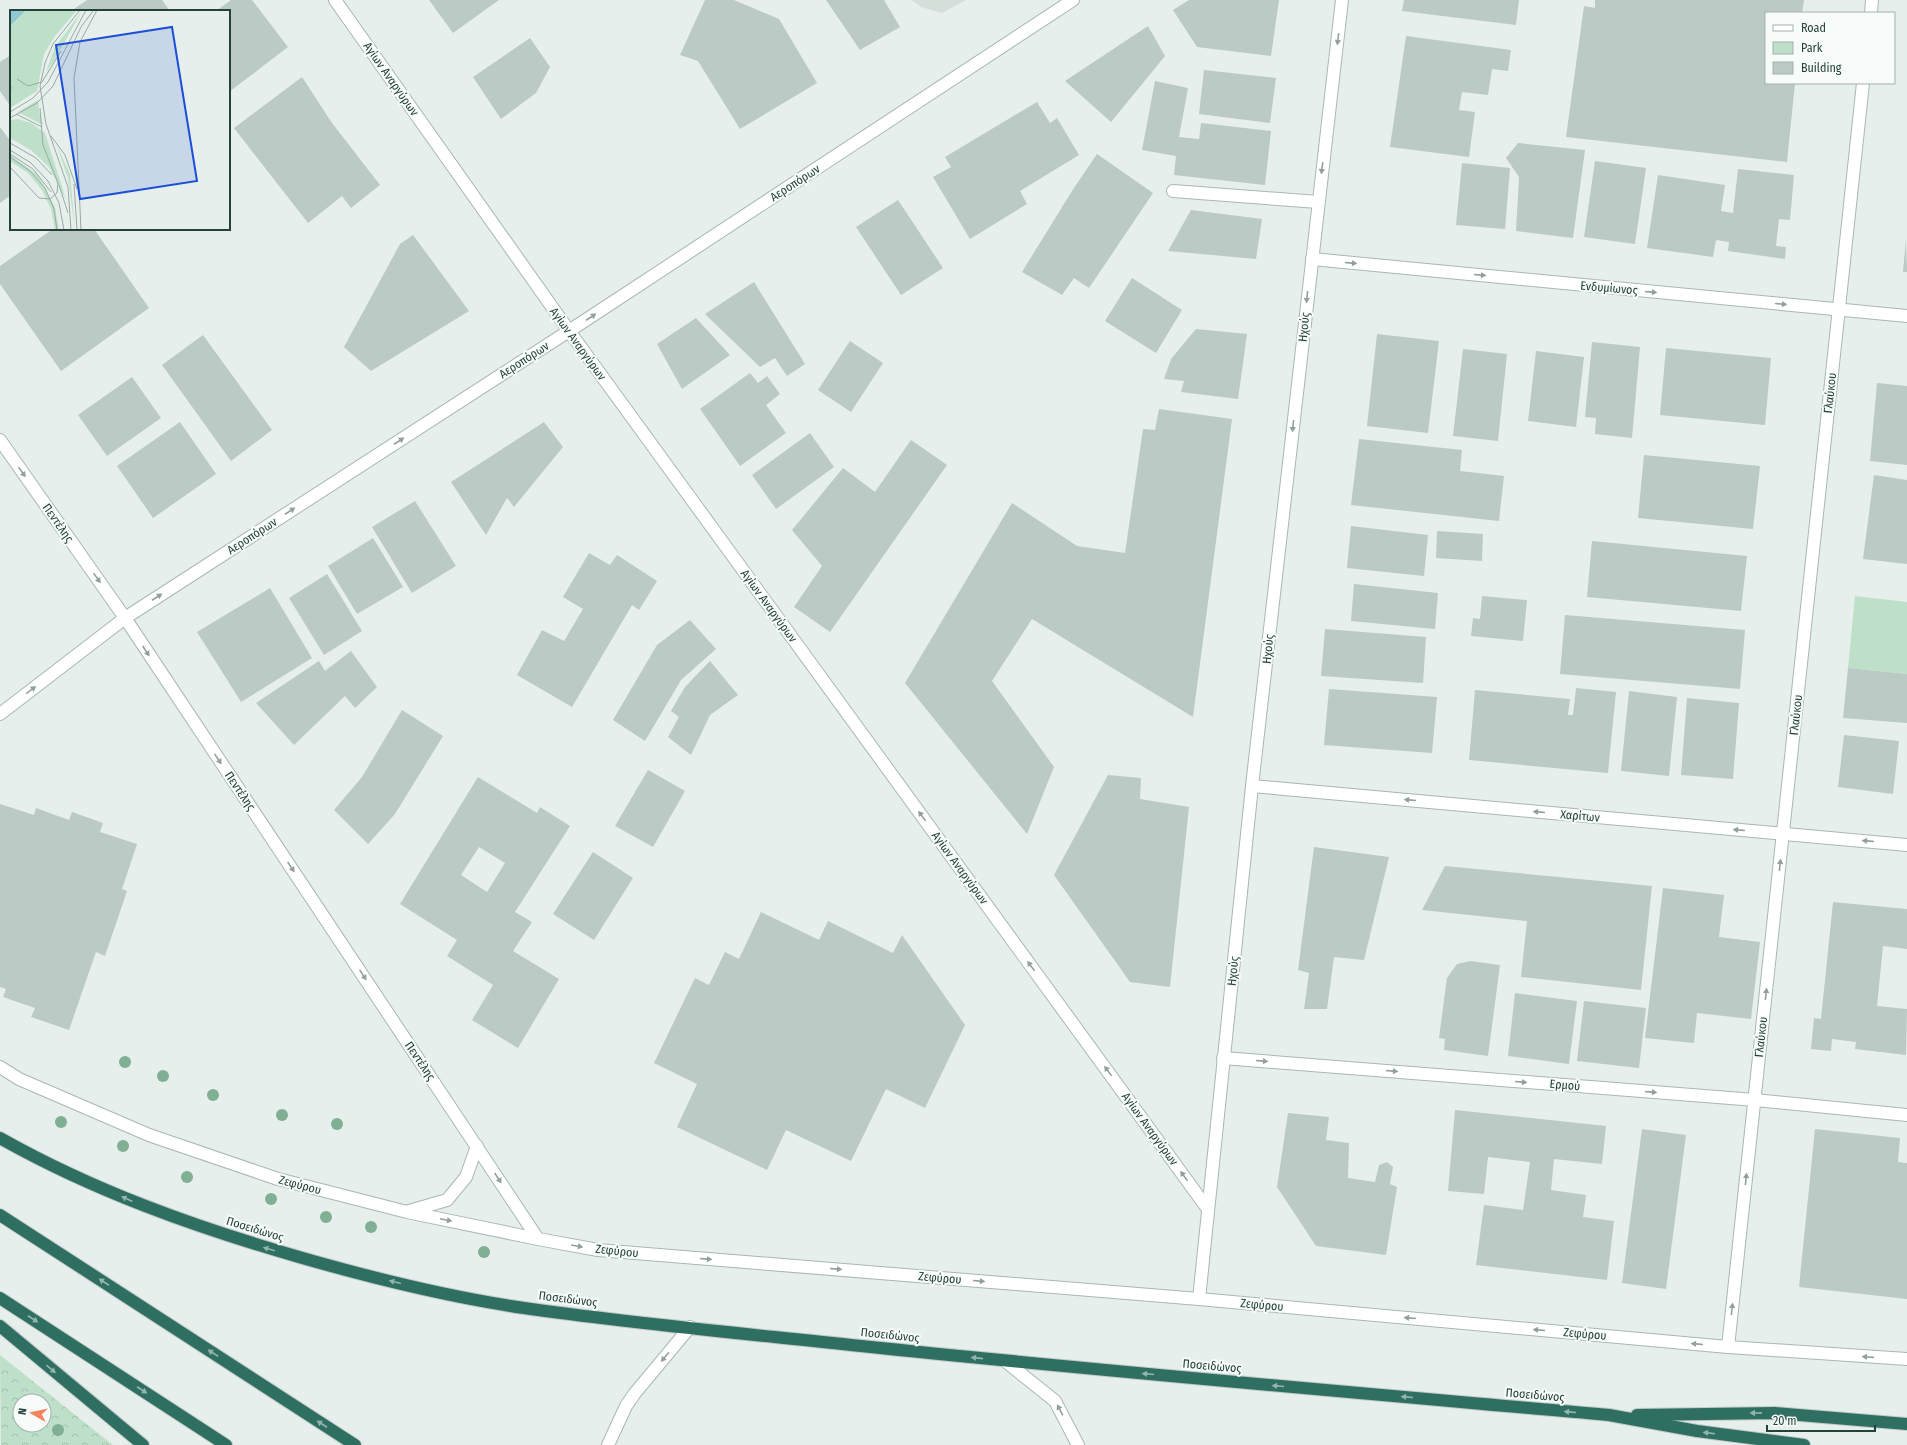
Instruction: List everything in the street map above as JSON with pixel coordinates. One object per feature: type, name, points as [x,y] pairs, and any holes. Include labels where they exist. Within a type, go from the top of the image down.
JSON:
[{"type":"highway","name":"Ποσειδώνος","points":[[0,1138],[63,1171],[163,1214],[245,1242],[333,1267],[433,1292],[522,1308],[1005,1361],[1609,1415],[1698,1432],[1804,1445]]},
{"type":"highway","points":[[0,1215],[355,1445]]},
{"type":"highway","points":[[0,1298],[226,1445]]},
{"type":"highway","points":[[0,1326],[142,1445]]},
{"type":"highway","points":[[1609,1415],[1775,1413],[1907,1424]]},
{"type":"street","name":"Αγίων Αναργύρων","points":[[335,0],[569,331],[1207,1208]]},
{"type":"street","name":"Αεροπόρων","points":[[0,714],[125,618],[569,331],[1073,0]]},
{"type":"street","name":"Ηχούς","points":[[1199,1299],[1207,1208],[1252,786],[1342,0]]},
{"type":"street","points":[[1871,12],[1872,0]]},
{"type":"street","name":"Γλαύκου","points":[[1728,1347],[1863,84]]},
{"type":"street","points":[[1173,191],[1318,202]]},
{"type":"street","name":"Ενδυμίωνος","points":[[1312,259],[1907,316]]},
{"type":"street","name":"Πεντέλης","points":[[0,440],[125,618],[538,1239]]},
{"type":"street","name":"Χαρίτων","points":[[1252,786],[1907,845]]},
{"type":"street","name":"Ερμού","points":[[1223,1058],[1755,1100],[1907,1115]]},
{"type":"street","name":"Ζεφύρου","points":[[0,1067],[19,1078],[149,1135],[278,1179],[407,1212],[598,1250],[1199,1299],[1728,1347],[1907,1359]]},
{"type":"street","points":[[407,1212],[447,1200],[466,1177],[476,1146]]},
{"type":"street","points":[[608,1445],[626,1406],[635,1393],[690,1327]]},
{"type":"street","points":[[1005,1361],[1055,1401],[1078,1445]]},
{"type":"shaded area","points":[[912,0],[966,0],[942,13],[921,7]]},
{"type":"green space","points":[[1855,596],[1907,602],[1907,674],[1848,668]]},
{"type":"green space","points":[[0,1355],[48,1393],[12,1393],[12,1433],[52,1433],[52,1396],[113,1445],[1,1445]]},
{"type":"building","points":[[87,0],[162,0],[169,10],[72,10]]},
{"type":"building","points":[[231,0],[252,0],[288,47],[230,91],[230,10],[217,10]]},
{"type":"building","points":[[429,0],[499,0],[453,33]]},
{"type":"building","points":[[705,0],[734,0],[779,19],[817,83],[740,129],[698,61],[680,55]]},
{"type":"building","points":[[826,0],[884,0],[900,27],[860,50]]},
{"type":"building","points":[[1189,0],[1279,0],[1271,56],[1197,47],[1173,10]]},
{"type":"building","points":[[1404,0],[1519,0],[1516,25],[1402,11]]},
{"type":"building","points":[[1595,0],[1804,0],[1802,12],[1765,12],[1765,84],[1795,84],[1787,162],[1566,137],[1584,6],[1595,8]]},
{"type":"building","points":[[1148,26],[1165,56],[1111,122],[1065,81]]},
{"type":"building","points":[[1406,36],[1511,50],[1508,71],[1492,69],[1488,95],[1462,92],[1459,110],[1475,112],[1469,157],[1390,147]]},
{"type":"building","points":[[530,38],[550,67],[536,93],[501,119],[473,77]]},
{"type":"building","points":[[10,56],[10,106],[0,91],[0,62]]},
{"type":"building","points":[[1204,70],[1276,78],[1270,123],[1199,114]]},
{"type":"building","points":[[302,77],[332,123],[380,185],[351,208],[342,196],[308,223],[234,128]]},
{"type":"building","points":[[1155,81],[1188,88],[1179,137],[1199,139],[1201,123],[1271,131],[1265,185],[1174,175],[1176,156],[1142,150]]},
{"type":"building","points":[[1037,102],[1050,123],[1057,118],[1079,155],[1020,191],[1027,204],[970,239],[933,177],[951,167],[945,157]]},
{"type":"building","points":[[0,127],[10,141],[10,196],[0,203]]},
{"type":"building","points":[[1518,143],[1585,150],[1573,238],[1516,231],[1519,177],[1506,158]]},
{"type":"building","points":[[1097,154],[1153,193],[1089,288],[1074,278],[1062,295],[1022,272],[1072,191]]},
{"type":"building","points":[[1595,161],[1646,168],[1635,244],[1584,237]]},
{"type":"building","points":[[1462,163],[1510,168],[1505,229],[1456,225]]},
{"type":"building","points":[[1738,169],[1794,175],[1790,220],[1779,219],[1776,246],[1786,247],[1785,259],[1728,251],[1729,242],[1716,240],[1713,257],[1647,248],[1658,175],[1725,185],[1721,211],[1733,213]]},
{"type":"building","points":[[898,200],[943,268],[901,295],[856,227]]},
{"type":"building","points":[[1191,210],[1262,219],[1256,259],[1168,251]]},
{"type":"building","points":[[52,230],[95,230],[149,308],[61,371],[0,284],[0,266]]},
{"type":"building","points":[[413,235],[469,311],[371,371],[344,347],[400,244]]},
{"type":"building","points":[[1906,239],[1907,272],[1903,272]]},
{"type":"building","points":[[1132,278],[1182,310],[1156,353],[1105,321]]},
{"type":"building","points":[[754,282],[805,364],[787,376],[775,358],[760,367],[705,314]]},
{"type":"building","points":[[696,318],[730,355],[682,389],[657,344]]},
{"type":"building","points":[[1196,329],[1247,334],[1238,399],[1181,392],[1184,381],[1164,379],[1171,359]]},
{"type":"building","points":[[1377,334],[1439,341],[1428,433],[1367,426]]},
{"type":"building","points":[[203,335],[272,430],[231,461],[162,365]]},
{"type":"building","points":[[850,341],[883,363],[851,412],[818,390]]},
{"type":"building","points":[[1592,342],[1640,347],[1632,438],[1595,434],[1596,418],[1585,417]]},
{"type":"building","points":[[1666,348],[1771,358],[1765,425],[1660,415]]},
{"type":"building","points":[[1463,349],[1507,354],[1498,441],[1453,436]]},
{"type":"building","points":[[1536,351],[1584,357],[1576,427],[1528,421]]},
{"type":"building","points":[[750,373],[758,383],[767,376],[780,394],[766,405],[786,433],[740,466],[700,409]]},
{"type":"building","points":[[132,377],[161,418],[107,456],[78,415]]},
{"type":"building","points":[[1877,383],[1907,386],[1907,465],[1870,461]]},
{"type":"building","points":[[1159,409],[1232,419],[1193,717],[1032,619],[992,681],[1054,767],[1027,834],[905,683],[1012,503],[1077,546],[1125,553],[1143,429],[1155,430]]},
{"type":"building","points":[[180,422],[216,474],[153,518],[117,466]]},
{"type":"building","points":[[544,422],[563,447],[514,507],[507,498],[486,535],[451,482]]},
{"type":"building","points":[[810,433],[834,467],[776,509],[752,475]]},
{"type":"building","points":[[1359,439],[1462,450],[1460,471],[1504,476],[1499,521],[1351,505]]},
{"type":"building","points":[[911,440],[947,465],[830,632],[794,607],[822,566],[792,530],[843,468],[875,492]]},
{"type":"building","points":[[1644,455],[1760,466],[1753,529],[1638,518]]},
{"type":"building","points":[[1874,475],[1907,480],[1907,564],[1863,559]]},
{"type":"building","points":[[415,501],[456,566],[412,593],[372,527]]},
{"type":"building","points":[[1351,526],[1428,535],[1424,576],[1347,568]]},
{"type":"building","points":[[1437,531],[1483,534],[1482,561],[1436,558]]},
{"type":"building","points":[[373,538],[403,587],[357,614],[328,566]]},
{"type":"building","points":[[1592,541],[1747,556],[1741,611],[1587,597]]},
{"type":"building","points":[[589,553],[610,565],[617,555],[657,581],[639,610],[632,605],[572,707],[517,675],[542,630],[564,641],[583,609],[563,597]]},
{"type":"building","points":[[327,574],[362,631],[324,655],[289,598]]},
{"type":"building","points":[[1354,584],[1438,593],[1435,629],[1351,621]]},
{"type":"building","points":[[270,588],[312,658],[241,702],[197,632]]},
{"type":"building","points":[[1482,596],[1527,600],[1523,641],[1471,636],[1473,618],[1480,619]]},
{"type":"building","points":[[1565,615],[1745,630],[1740,689],[1560,674]]},
{"type":"building","points":[[690,620],[716,649],[681,680],[645,741],[613,720],[657,645]]},
{"type":"building","points":[[1325,629],[1426,637],[1423,683],[1321,676]]},
{"type":"building","points":[[351,651],[377,687],[355,708],[345,696],[294,745],[256,703],[319,661],[325,671]]},
{"type":"building","points":[[710,661],[738,695],[710,715],[691,755],[668,737],[679,717],[671,711],[685,687]]},
{"type":"building","points":[[1848,668],[1907,674],[1907,723],[1843,718]]},
{"type":"building","points":[[1576,688],[1616,692],[1608,773],[1469,760],[1475,690],[1570,699],[1568,715],[1573,715]]},
{"type":"building","points":[[1329,689],[1437,697],[1432,753],[1324,745]]},
{"type":"building","points":[[1629,691],[1677,697],[1669,776],[1621,771]]},
{"type":"building","points":[[1687,698],[1739,703],[1733,779],[1681,775]]},
{"type":"building","points":[[402,710],[443,736],[395,814],[368,844],[334,810],[362,777]]},
{"type":"building","points":[[1844,735],[1899,741],[1893,794],[1838,787]]},
{"type":"building","points":[[648,770],[685,791],[653,847],[615,826]]},
{"type":"building","points":[[1108,775],[1141,778],[1140,799],[1189,807],[1170,987],[1130,982],[1054,875]]},
{"type":"building","points":[[478,777],[537,813],[540,807],[570,826],[515,912],[532,922],[513,951],[559,979],[518,1048],[472,1020],[493,985],[447,956],[457,940],[400,904]],"holes":[[[479,847],[505,863],[487,892],[461,875]]]},
{"type":"building","points":[[0,804],[34,815],[36,808],[69,820],[72,812],[103,823],[100,832],[137,844],[122,889],[127,891],[105,956],[96,952],[69,1030],[31,1017],[35,1008],[3,997],[6,989],[0,987]]},
{"type":"building","points":[[1314,847],[1389,857],[1364,960],[1334,957],[1327,1009],[1304,1009],[1309,973],[1298,970]]},
{"type":"building","points":[[593,852],[633,878],[594,940],[553,914]]},
{"type":"building","points":[[1445,866],[1652,886],[1641,990],[1521,977],[1527,921],[1422,910]]},
{"type":"building","points":[[1663,888],[1724,895],[1719,937],[1760,942],[1751,1019],[1697,1013],[1694,1043],[1645,1038]]},
{"type":"building","points":[[1833,902],[1907,909],[1907,949],[1883,946],[1877,1006],[1907,1009],[1906,1055],[1855,1049],[1856,1042],[1832,1039],[1831,1051],[1811,1049],[1814,1018],[1821,1019]]},
{"type":"building","points":[[761,912],[819,940],[828,921],[893,953],[902,935],[965,1025],[925,1108],[886,1089],[851,1161],[786,1130],[767,1170],[677,1127],[697,1084],[654,1063],[695,978],[709,985],[725,952],[739,959]]},
{"type":"building","points":[[1470,961],[1500,965],[1488,1056],[1444,1050],[1445,1039],[1439,1038],[1447,978],[1457,964]]},
{"type":"building","points":[[1515,993],[1577,1001],[1569,1064],[1508,1056]]},
{"type":"building","points":[[1584,1001],[1646,1008],[1639,1068],[1577,1061]]},
{"type":"building","points":[[1455,1110],[1606,1126],[1602,1164],[1554,1159],[1551,1190],[1586,1195],[1583,1217],[1614,1221],[1607,1280],[1476,1265],[1484,1205],[1523,1210],[1530,1162],[1488,1157],[1484,1194],[1448,1191]]},
{"type":"building","points":[[1288,1113],[1329,1117],[1326,1140],[1349,1143],[1348,1178],[1375,1182],[1379,1165],[1387,1162],[1393,1167],[1390,1184],[1397,1187],[1386,1255],[1316,1246],[1277,1187]]},
{"type":"building","points":[[1642,1129],[1686,1135],[1666,1289],[1622,1283]]},
{"type":"building","points":[[1815,1129],[1900,1138],[1898,1162],[1907,1163],[1907,1299],[1799,1287]]}]
